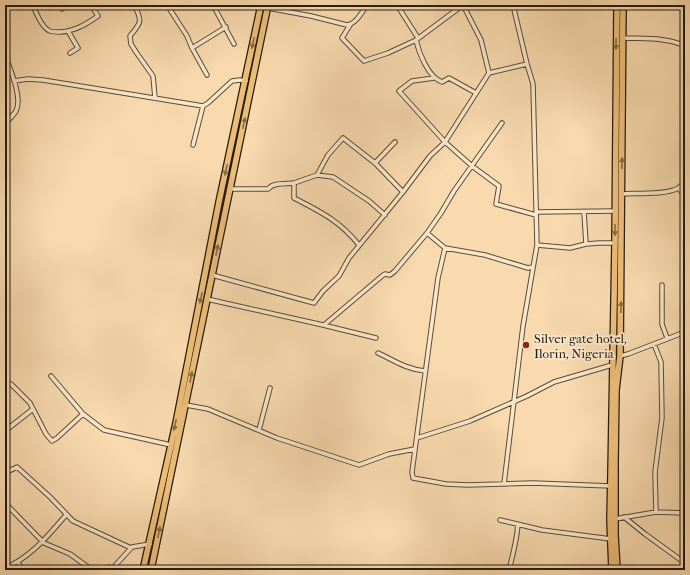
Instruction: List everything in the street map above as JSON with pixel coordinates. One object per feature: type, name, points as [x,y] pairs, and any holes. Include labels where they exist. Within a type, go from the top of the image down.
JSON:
[{"type":"main road","points":[[143,570],[171,445],[219,202],[261,5]]},
{"type":"main road","points":[[151,570],[268,6]]},
{"type":"main road","points":[[619,124],[623,38],[620,6]]},
{"type":"main road","points":[[612,570],[612,365],[615,211],[618,184],[620,6]]},
{"type":"main road","points":[[617,570],[614,519],[616,390],[620,356],[621,194],[618,184]]},
{"type":"main road","points":[[614,322],[620,321]]},
{"type":"street","points":[[32,5],[41,21],[49,31],[68,32],[80,28],[98,16],[91,5]]},
{"type":"street","points":[[60,5],[62,9]]},
{"type":"street","points":[[134,5],[140,16],[139,25],[130,36],[131,44],[153,76],[155,98]]},
{"type":"street","points":[[166,5],[187,36],[207,75]]},
{"type":"street","points":[[213,5],[234,44]]},
{"type":"street","points":[[367,5],[350,25],[342,38],[364,61],[417,39],[463,5],[481,40],[489,73]]},
{"type":"street","points":[[397,5],[417,39],[419,53],[434,78],[442,82],[449,78],[476,93]]},
{"type":"street","points":[[504,484],[523,326],[537,245],[534,84],[527,64],[513,5]]},
{"type":"street","points":[[268,6],[350,25]]},
{"type":"street","points":[[192,48],[226,27]]},
{"type":"street","points":[[68,32],[78,48],[70,53]]},
{"type":"street","points":[[623,38],[665,41],[678,43],[685,46]]},
{"type":"street","points":[[5,55],[14,81],[17,96],[16,111],[5,124]]},
{"type":"street","points":[[212,275],[314,303],[323,291],[339,276],[349,258],[386,215],[430,156],[445,142],[489,73],[527,64]]},
{"type":"street","points":[[434,78],[412,81],[399,91],[445,142],[472,166],[499,186],[496,204],[536,214],[615,211]]},
{"type":"street","points":[[14,81],[28,79],[43,80],[203,106],[232,81],[246,81]]},
{"type":"street","points":[[193,145],[203,106]]},
{"type":"street","points":[[324,325],[382,276],[385,274],[390,275],[395,271],[427,233],[454,191],[502,123]]},
{"type":"street","points":[[317,175],[328,155],[343,138],[375,163],[403,192]]},
{"type":"street","points":[[375,163],[395,142]]},
{"type":"street","points":[[230,189],[268,189],[275,185],[294,183],[317,175],[333,177],[369,201],[386,215]]},
{"type":"street","points":[[621,194],[672,191],[685,182]]},
{"type":"street","points":[[294,183],[294,198],[327,215],[350,233],[359,245]]},
{"type":"street","points":[[678,188],[685,195]]},
{"type":"street","points":[[584,212],[586,244]]},
{"type":"street","points":[[427,233],[445,248],[485,255],[528,268],[534,267]]},
{"type":"street","points":[[537,245],[570,248],[586,244],[615,243]]},
{"type":"street","points":[[445,248],[438,278],[425,371],[415,449],[413,478],[415,480],[446,484],[534,483],[611,486]]},
{"type":"street","points":[[528,268],[532,277]]},
{"type":"street","points":[[662,285],[662,324],[667,338]]},
{"type":"street","points":[[207,299],[376,338]]},
{"type":"street","points":[[620,356],[684,333]]},
{"type":"street","points":[[654,344],[661,362],[662,394],[661,429],[656,472],[656,512]]},
{"type":"street","points":[[378,353],[404,367],[425,371]]},
{"type":"street","points":[[417,438],[470,421],[562,379],[612,365]]},
{"type":"street","points":[[51,376],[83,414],[104,430],[171,445]]},
{"type":"street","points":[[5,387],[11,384],[30,403],[46,434],[52,441],[70,427],[83,414]]},
{"type":"street","points":[[259,430],[270,388]]},
{"type":"street","points":[[186,406],[208,409],[325,455],[359,465],[389,454],[415,449]]},
{"type":"street","points":[[5,431],[32,409]]},
{"type":"street","points":[[5,473],[17,467],[50,497],[73,521],[131,548]]},
{"type":"street","points":[[5,503],[43,542],[70,554],[92,570]]},
{"type":"street","points":[[614,519],[656,512],[685,513]]},
{"type":"street","points":[[5,568],[18,562],[43,542],[66,515]]},
{"type":"street","points":[[624,517],[685,563]]},
{"type":"street","points":[[500,520],[549,531],[611,539]]},
{"type":"street","points":[[510,570],[512,554],[516,546],[518,524]]},
{"type":"street","points":[[104,570],[109,568],[112,569],[131,548],[139,545],[150,544]]},
{"type":"street","points":[[18,562],[22,570]]},
{"type":"place","name":"Silver gate hotel, Ilorin, Nigeria","points":[[526,345]]}]
